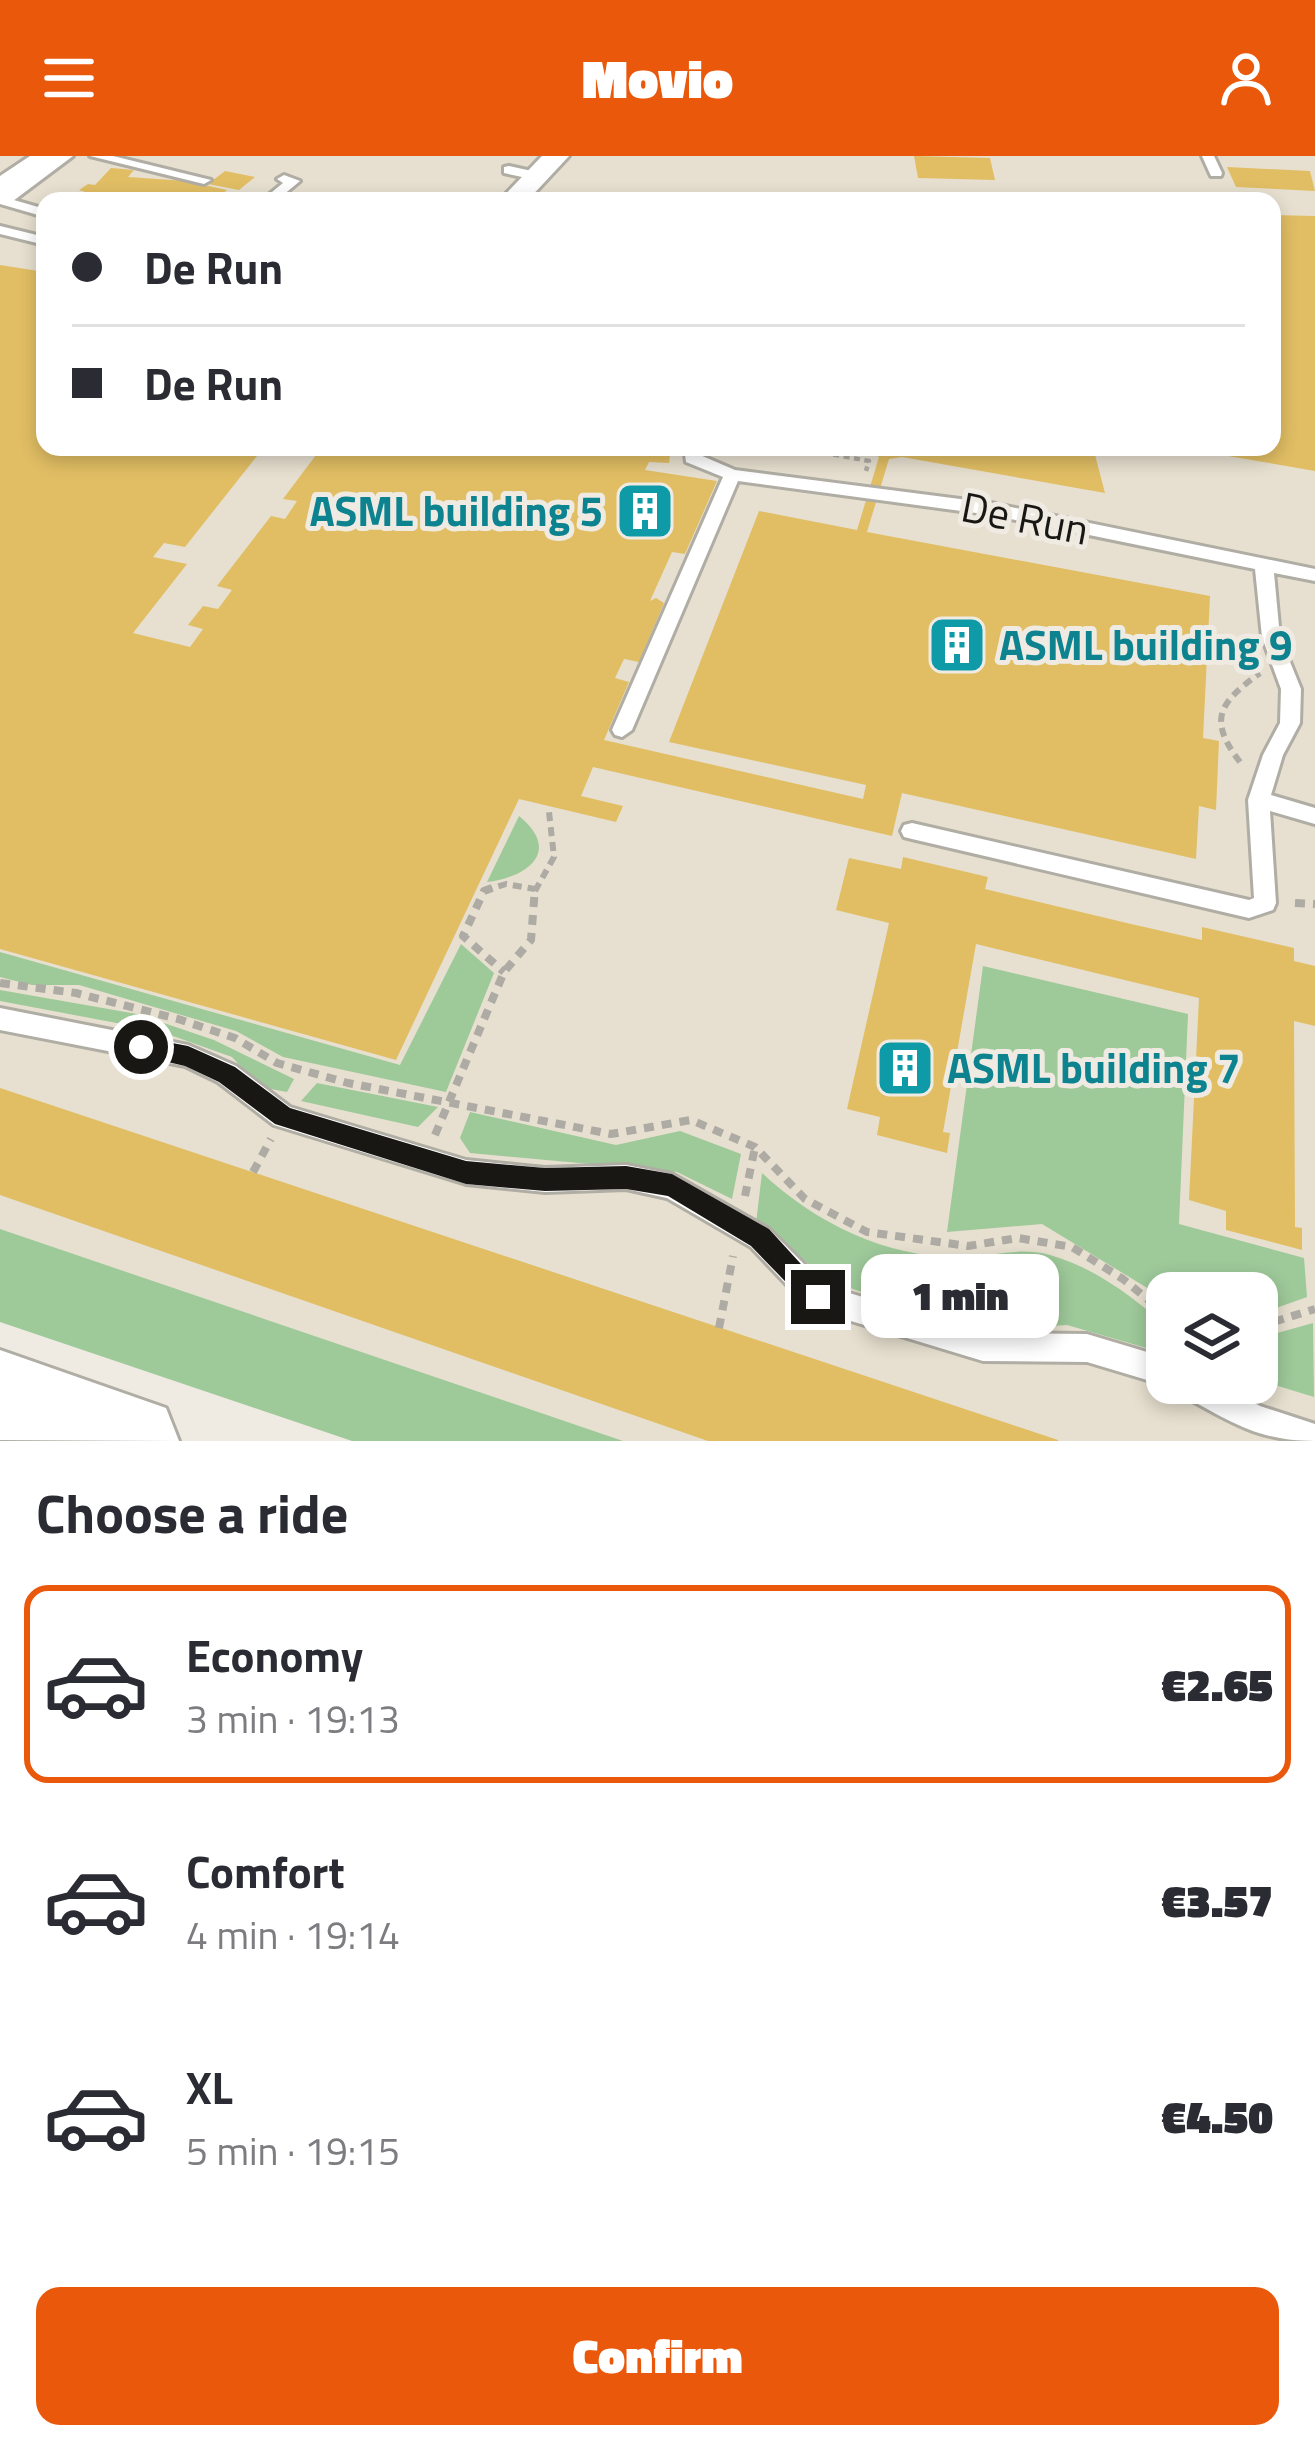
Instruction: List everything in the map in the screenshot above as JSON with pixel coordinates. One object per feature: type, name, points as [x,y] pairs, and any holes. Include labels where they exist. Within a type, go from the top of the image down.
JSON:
[{"type":"highway","points":[[0,1395],[133,1441]]},
{"type":"street","points":[[0,197],[55,156]]},
{"type":"street","points":[[521,192],[556,156]]},
{"type":"lane","points":[[96,156],[204,180]]},
{"type":"lane","points":[[1208,156],[1216,173]]},
{"type":"lane","points":[[509,170],[536,176]]},
{"type":"lane","points":[[279,192],[293,181],[284,179]]},
{"type":"lane","points":[[0,197],[36,210]]},
{"type":"lane","points":[[0,230],[36,239]]},
{"type":"lane","name":"De Run","points":[[692,456],[732,475],[992,508],[1315,575]]},
{"type":"lane","points":[[622,730],[732,475]]},
{"type":"lane","points":[[912,831],[1249,909],[1265,903],[1259,800],[1273,755],[1291,723],[1291,688],[1270,637],[1264,568]]},
{"type":"lane","points":[[1259,800],[1315,816]]},
{"type":"lane","points":[[0,1018],[188,1056],[227,1074],[283,1117],[466,1172],[545,1180],[626,1177],[672,1186],[760,1238],[818,1297],[983,1347],[1087,1348],[1146,1366]]},
{"type":"lane","points":[[1228,1404],[1315,1438]]},
{"type":"path","points":[[842,456],[869,461],[859,491]]},
{"type":"path","points":[[424,1160],[504,972],[531,940],[535,890],[554,857],[549,812]]},
{"type":"path","points":[[504,972],[464,937],[484,891],[506,884],[535,890]]},
{"type":"path","points":[[0,983],[76,992],[178,1018],[235,1038],[277,1063],[308,1074],[611,1134],[691,1120],[755,1147],[805,1198],[867,1232],[968,1246],[1018,1238],[1072,1247],[1146,1298]]},
{"type":"path","points":[[1278,1320],[1315,1309]]},
{"type":"shaded area","points":[[0,156],[1315,156],[1315,1441],[521,1441],[0,1268]]},
{"type":"green space","points":[[519,816],[532,829],[539,851],[526,868],[487,882]]},
{"type":"green space","points":[[461,944],[494,973],[446,1092],[283,1057],[236,1031],[79,985],[32,985],[0,977],[0,952],[400,1065]]},
{"type":"green space","points":[[983,966],[1188,1014],[1179,1224],[1304,1258],[1307,1297],[1278,1307],[1278,1272],[1146,1272],[1146,1287],[1042,1224],[947,1232]]},
{"type":"green space","points":[[0,990],[137,1014],[214,1040],[294,1079],[287,1092],[260,1087],[232,1057],[159,1031],[0,1001]]},
{"type":"green space","points":[[317,1083],[438,1107],[418,1127],[301,1101]]},
{"type":"green space","points":[[470,1112],[616,1145],[680,1131],[741,1154],[732,1199],[677,1172],[470,1153],[460,1138]]},
{"type":"green space","points":[[762,1173],[831,1223],[884,1245],[940,1256],[1019,1252],[1067,1261],[1146,1309],[1146,1348],[1067,1325],[975,1330],[832,1282],[756,1223]]},
{"type":"green space","points":[[0,1229],[623,1441],[352,1441],[0,1322]]},
{"type":"green space","points":[[1313,1323],[1314,1397],[1278,1386],[1278,1333]]},
{"type":"building","points":[[914,156],[990,158],[995,180],[918,178]]},
{"type":"building","points":[[1227,167],[1310,171],[1315,191],[1236,187]]},
{"type":"building","points":[[111,168],[134,170],[128,177],[227,190],[79,190],[95,185]]},
{"type":"building","points":[[225,171],[255,177],[239,190],[208,184]]},
{"type":"building","points":[[1281,215],[1315,216],[1315,471],[1228,456],[1281,456]]},
{"type":"building","points":[[0,265],[36,271],[36,456],[257,456],[185,547],[164,543],[153,557],[187,564],[133,633],[190,647],[203,629],[188,625],[203,606],[218,609],[232,590],[217,586],[271,516],[285,519],[297,501],[283,499],[315,456],[670,456],[669,463],[649,462],[645,470],[717,481],[685,554],[672,552],[650,601],[656,598],[664,603],[639,662],[624,659],[615,678],[629,682],[604,740],[863,799],[866,785],[669,742],[759,511],[857,530],[877,456],[1095,456],[1105,493],[902,457],[889,459],[867,532],[1210,596],[1203,738],[1219,741],[1216,810],[1199,806],[1196,859],[902,793],[892,836],[593,767],[581,796],[623,806],[616,822],[519,799],[396,1060],[0,949]]},
{"type":"building","name":"ASML building 7","points":[[903,857],[988,877],[985,889],[1131,924],[1202,940],[1202,927],[1294,948],[1294,961],[1315,966],[1315,1026],[1294,1021],[1295,1227],[1302,1228],[1302,1250],[1226,1230],[1226,1211],[1189,1200],[1199,998],[976,944],[943,1132],[950,1133],[947,1153],[877,1135],[880,1117],[847,1109],[889,923],[836,910],[849,858],[901,869]]},
{"type":"building","points":[[0,1088],[1058,1441],[708,1441],[0,1195]]},
{"type":"place","name":"ASML building 5","points":[[645,511]]},
{"type":"place","name":"ASML building 9","points":[[957,645]]},
{"type":"place","name":"ASML building 7","points":[[905,1068]]},
{"type":"route","points":[[141,1047],[188,1056],[227,1074],[283,1117],[466,1172],[545,1180],[626,1177],[672,1186],[760,1238],[818,1297]]}]
